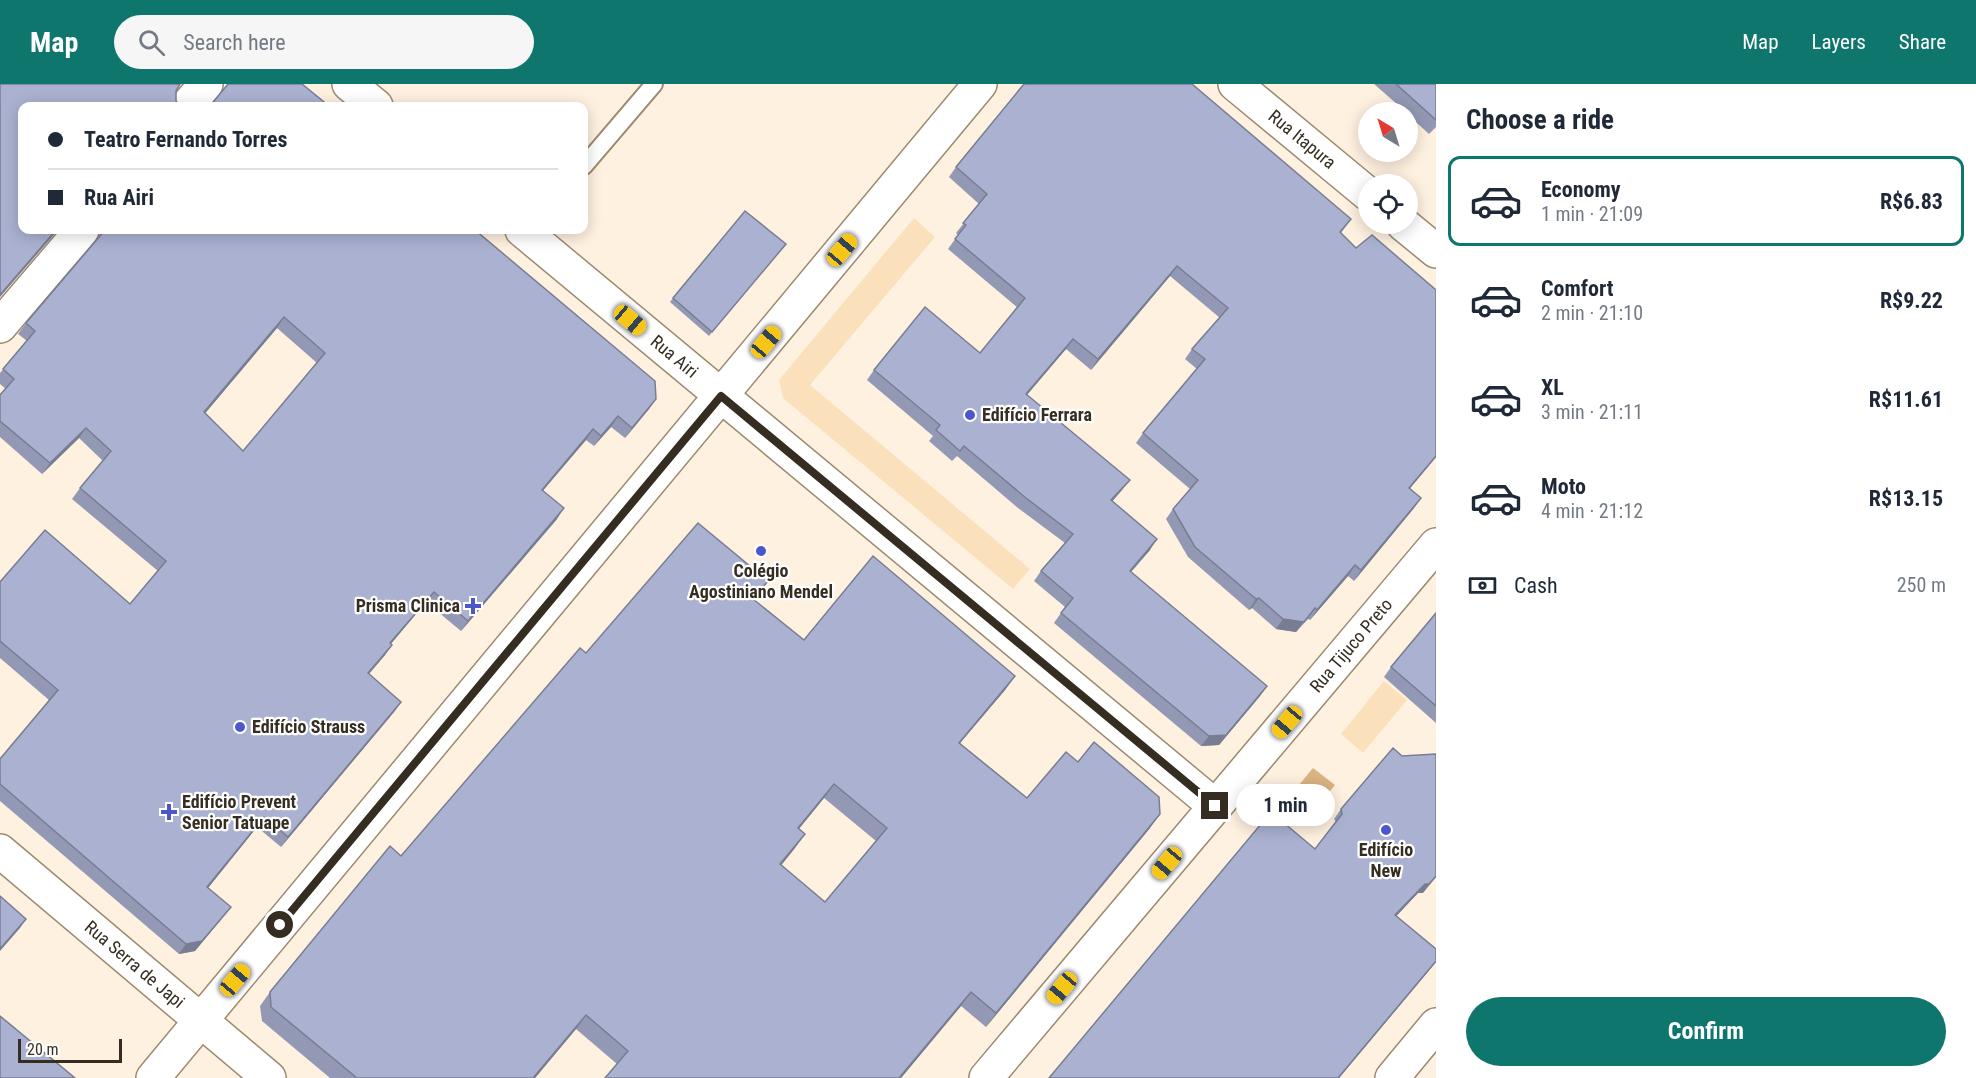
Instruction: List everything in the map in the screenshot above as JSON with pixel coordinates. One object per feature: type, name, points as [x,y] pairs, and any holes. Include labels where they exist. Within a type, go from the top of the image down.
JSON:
[{"type":"street","points":[[190,102],[206,84]]},
{"type":"street","points":[[349,84],[371,102]]},
{"type":"street","points":[[153,1078],[980,84]]},
{"type":"street","name":"Rua Itapura","points":[[1235,84],[1358,186]]},
{"type":"street","points":[[0,326],[79,234]]},
{"type":"street","name":"Rua Airi","points":[[530,234],[1215,806]]},
{"type":"street","points":[[1415,234],[1436,251]]},
{"type":"street","name":"Rua Tijuco Preto","points":[[986,1078],[1436,545]]},
{"type":"street","name":"Rua Serra de Japi","points":[[0,851],[269,1078]]},
{"type":"street","points":[[1392,1078],[1436,1025]]},
{"type":"lane","points":[[588,161],[654,84]]},
{"type":"shaded area","points":[[914,218],[935,237],[810,385],[1030,569],[1013,589],[783,398],[779,380]]},
{"type":"shaded area","points":[[1384,681],[1407,700],[1363,753],[1341,734]]},
{"type":"shaded area","points":[[1313,768],[1335,785],[1307,819],[1285,802]]},
{"type":"building","points":[[0,84],[180,84],[176,91],[177,102],[18,102],[18,234],[53,234],[0,295]]},
{"type":"building","points":[[228,84],[302,84],[324,102],[213,102]]},
{"type":"building","points":[[1024,84],[1192,84],[1351,219],[1340,232],[1356,248],[1372,235],[1436,290],[1436,456],[1409,488],[1421,498],[1361,570],[1355,565],[1304,622],[1283,619],[1195,547],[1173,509],[1198,480],[1143,433],[1205,359],[1192,349],[1228,308],[1177,266],[1098,359],[1073,339],[1026,394],[1130,480],[1111,500],[1157,539],[1130,571],[1267,686],[1226,735],[1209,736],[1061,613],[1073,598],[1041,571],[1073,534],[964,446],[960,451],[936,430],[940,425],[874,370],[925,307],[980,353],[1025,298],[955,239],[966,225],[963,223],[987,194],[956,167]]},
{"type":"building","points":[[1396,84],[1436,84],[1436,120],[1418,102]]},
{"type":"building","points":[[745,211],[786,244],[712,332],[673,298]]},
{"type":"building","points":[[102,234],[480,234],[655,381],[656,399],[632,428],[618,416],[601,436],[593,429],[542,490],[564,508],[468,621],[434,592],[390,643],[392,645],[368,673],[401,702],[288,837],[264,817],[207,887],[231,907],[202,941],[186,944],[0,784],[0,759],[58,690],[0,641],[0,582],[45,530],[130,604],[166,561],[80,488],[111,451],[86,428],[50,463],[0,421],[0,395],[14,379],[3,369],[35,331],[26,323]],"holes":[[[284,317],[325,353],[243,451],[204,412]]]},
{"type":"building","points":[[698,523],[768,581],[753,599],[804,640],[873,556],[1015,676],[959,743],[1027,798],[1066,752],[1078,762],[1094,742],[1159,797],[1160,814],[996,1013],[971,992],[899,1078],[605,1078],[628,1051],[586,1015],[533,1078],[357,1078],[271,1007],[270,992],[390,846],[401,856],[580,648],[586,653]],"holes":[[[834,784],[887,828],[825,902],[780,864],[805,834],[798,828]]]},
{"type":"building","points":[[1436,613],[1436,706],[1391,667]]},
{"type":"building","points":[[1393,748],[1402,756],[1436,754],[1436,876],[1395,915],[1436,949],[1436,961],[1338,1078],[1049,1078],[1271,812],[1315,849],[1342,814],[1341,809]]},
{"type":"building","points":[[0,896],[26,919],[0,949]]},
{"type":"building","points":[[0,1016],[75,1078],[0,1078]]},
{"type":"place","name":"Edifício Ferrara","points":[[970,415]]},
{"type":"place","name":"Colégio Agostiniano Mendel","points":[[761,551]]},
{"type":"place","name":"Prisma Clinica","points":[[473,606]]},
{"type":"place","name":"Edifício Strauss","points":[[240,727]]},
{"type":"place","name":"Edifício Prevent Senior Tatuape","points":[[169,812]]},
{"type":"place","name":"Edifício New","points":[[1386,830]]},
{"type":"route","points":[[280,925],[721,396],[1215,806]]}]
